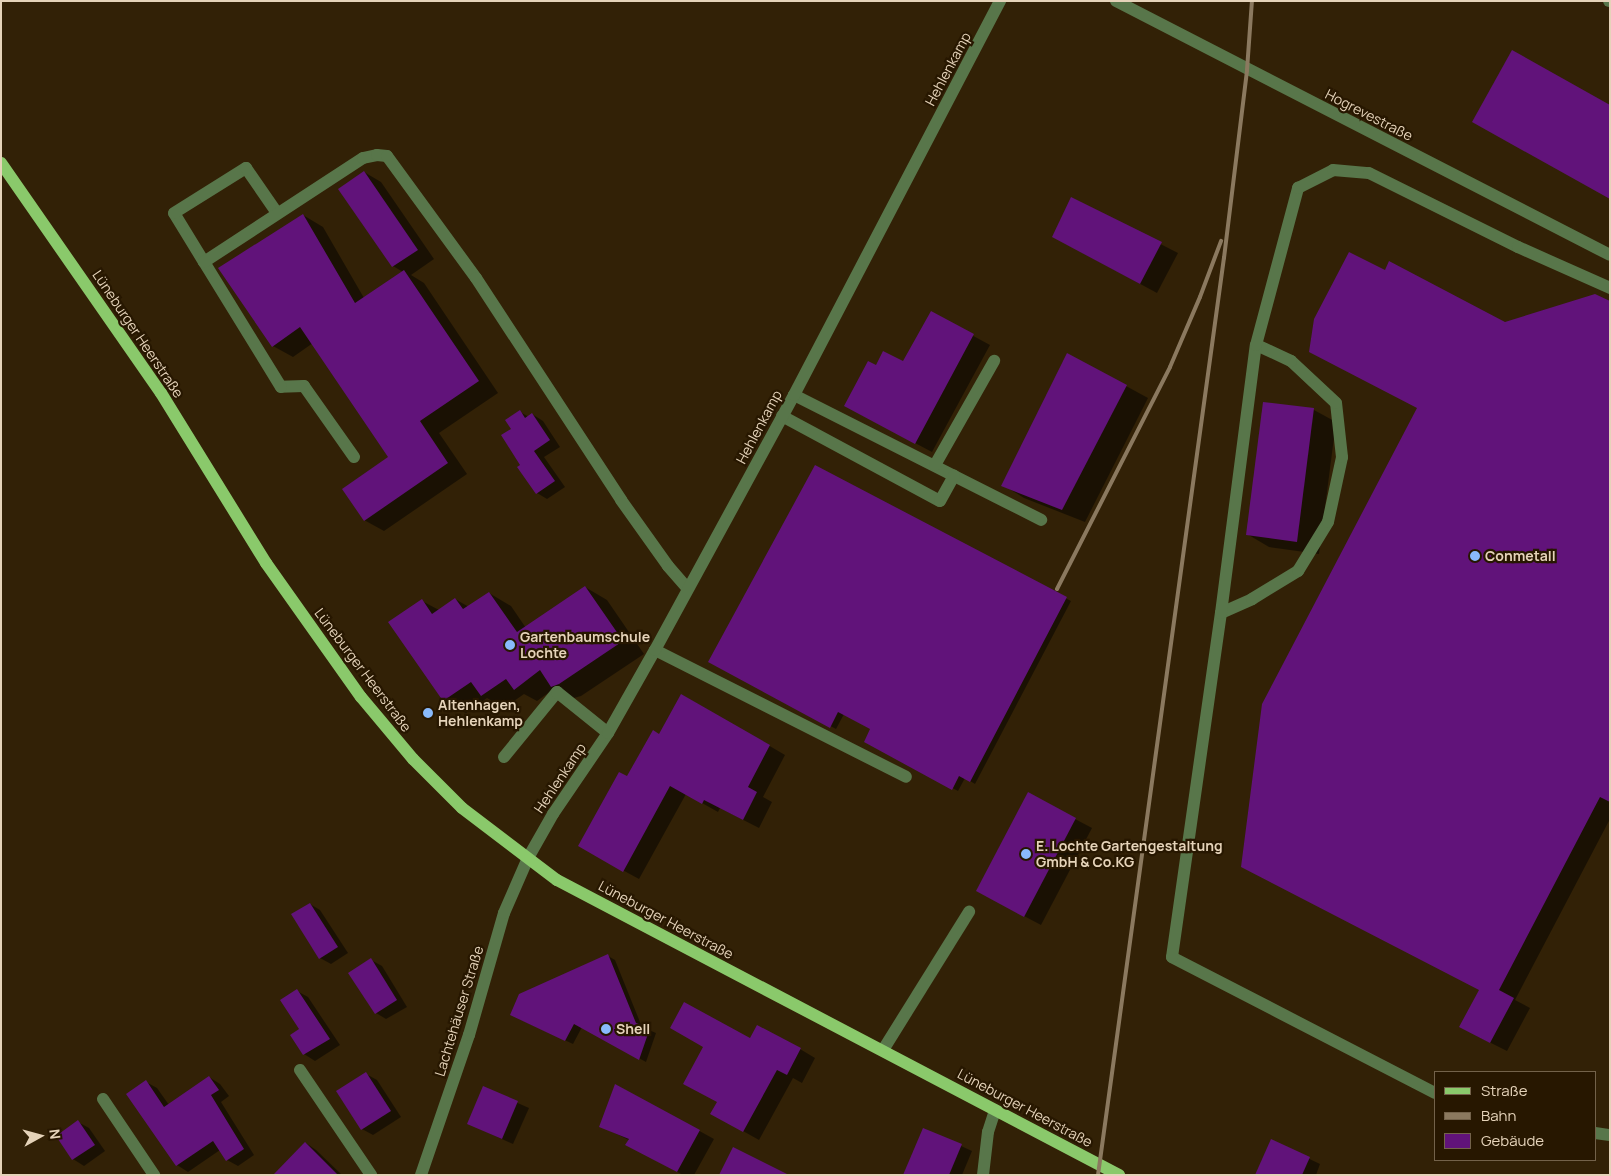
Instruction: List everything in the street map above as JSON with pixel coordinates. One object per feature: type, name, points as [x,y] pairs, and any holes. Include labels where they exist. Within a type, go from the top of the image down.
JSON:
[{"type":"main road","name":"Lüneburger Heerstraße","points":[[1,162],[161,393],[266,563],[361,697],[413,759],[462,808],[557,880],[1119,1175]]},
{"type":"street","name":"Hehlenkamp","points":[[528,858],[553,814],[608,733],[656,650],[794,395],[1000,1]]},
{"type":"street","name":"Hogrevestraße","points":[[1116,1],[1610,255]]},
{"type":"street","points":[[204,262],[363,158],[377,155],[387,156],[476,278],[632,514],[668,566],[688,589]]},
{"type":"street","points":[[277,213],[246,168],[174,213],[281,387],[304,386],[354,457]]},
{"type":"street","points":[[1434,1093],[1172,957],[1221,613],[1256,345],[1298,188],[1333,170],[1369,173],[1518,247],[1610,288]]},
{"type":"street","points":[[1221,613],[1252,599],[1298,571],[1328,522],[1342,457],[1336,403],[1291,361],[1256,345]]},
{"type":"street","points":[[935,465],[994,360]]},
{"type":"street","points":[[794,395],[1041,520]]},
{"type":"street","points":[[782,416],[940,501],[954,476]]},
{"type":"street","points":[[656,650],[906,776]]},
{"type":"street","points":[[504,757],[557,692],[608,733]]},
{"type":"street","name":"Lachtehäuser Straße","points":[[422,1175],[469,1035],[510,894],[528,858]]},
{"type":"street","points":[[882,1050],[969,912]]},
{"type":"street","points":[[300,1070],[371,1175]]},
{"type":"street","points":[[103,1099],[154,1175]]},
{"type":"street","points":[[983,1175],[988,1132],[995,1110]]},
{"type":"street","points":[[1596,1132],[1610,1135]]},
{"type":"building","points":[[1512,50],[1610,105],[1610,199],[1472,122]]},
{"type":"building","points":[[364,171],[418,250],[392,267],[338,189]]},
{"type":"building","points":[[1071,197],[1162,242],[1140,284],[1052,237]]},
{"type":"building","points":[[303,214],[355,303],[404,270],[479,381],[420,421],[448,463],[364,521],[342,489],[388,457],[300,327],[272,347],[218,268]]},
{"type":"building","name":"Conmetall","points":[[1349,252],[1385,270],[1389,261],[1505,322],[1595,294],[1610,301],[1610,802],[1600,797],[1499,990],[1514,998],[1490,1043],[1459,1027],[1479,990],[1241,867],[1262,704],[1417,408],[1309,352],[1314,319]]},
{"type":"building","points":[[931,311],[974,334],[915,444],[844,406],[868,361],[876,365],[883,351],[903,361]]},
{"type":"building","points":[[1067,353],[1127,385],[1062,510],[1001,486]]},
{"type":"building","points":[[1263,402],[1314,408],[1297,542],[1246,535]]},
{"type":"building","points":[[520,410],[525,418],[532,413],[550,440],[534,451],[555,481],[536,494],[517,467],[520,465],[501,435],[511,429],[505,420]]},
{"type":"building","points":[[815,465],[1067,597],[970,782],[959,776],[952,790],[864,742],[870,729],[838,712],[830,728],[708,662]]},
{"type":"building","name":"Gartenbaumschule Lochte","points":[[585,586],[623,641],[559,684],[551,687],[540,670],[514,690],[506,679],[481,696],[471,682],[443,701],[388,622],[422,599],[432,614],[455,598],[463,609],[489,592],[517,632]]},
{"type":"building","points":[[681,694],[770,745],[748,787],[757,792],[743,820],[704,800],[702,804],[670,786],[623,872],[578,846],[619,772],[627,776],[653,730],[659,734]]},
{"type":"building","name":"E. Lochte Gartengestaltung GmbH & Co.KG","points":[[1028,792],[1076,818],[1024,917],[976,891]]},
{"type":"building","points":[[310,903],[338,947],[319,959],[291,914]]},
{"type":"building","points":[[608,954],[636,1023],[650,1028],[639,1060],[574,1024],[565,1041],[510,1015],[519,994]]},
{"type":"building","points":[[371,958],[397,1000],[375,1014],[348,973]]},
{"type":"building","points":[[297,989],[330,1039],[303,1055],[290,1035],[299,1029],[280,1000]]},
{"type":"building","points":[[684,1002],[750,1038],[757,1025],[801,1048],[787,1075],[777,1070],[743,1132],[710,1114],[717,1102],[683,1084],[703,1047],[670,1028]]},
{"type":"building","points":[[366,1072],[391,1111],[361,1130],[336,1091]]},
{"type":"building","points":[[209,1076],[219,1090],[211,1095],[244,1149],[226,1161],[213,1141],[176,1166],[126,1094],[146,1080],[164,1107]]},
{"type":"building","points":[[615,1084],[700,1130],[677,1172],[625,1145],[629,1139],[599,1127]]},
{"type":"building","points":[[483,1086],[518,1101],[502,1139],[467,1124]]},
{"type":"building","points":[[78,1120],[95,1145],[72,1160],[56,1136]]},
{"type":"building","points":[[923,1128],[962,1144],[949,1175],[903,1175]]},
{"type":"building","points":[[1271,1139],[1310,1157],[1302,1175],[1255,1175]]},
{"type":"building","points":[[305,1142],[338,1175],[273,1175]]},
{"type":"building","points":[[733,1147],[789,1175],[719,1175]]},
{"type":"railway","points":[[1098,1175],[1224,258],[1247,70],[1252,1]]},
{"type":"railway","points":[[1057,589],[1170,367],[1200,297],[1221,241]]},
{"type":"place","name":"Conmetall","points":[[1475,556]]},
{"type":"place","name":"Gartenbaumschule Lochte","points":[[510,645]]},
{"type":"place","name":"Altenhagen, Hehlenkamp","points":[[428,713]]},
{"type":"place","name":"E. Lochte Gartengestaltung GmbH & Co.KG","points":[[1026,854]]},
{"type":"place","name":"Shell","points":[[606,1029]]}]
